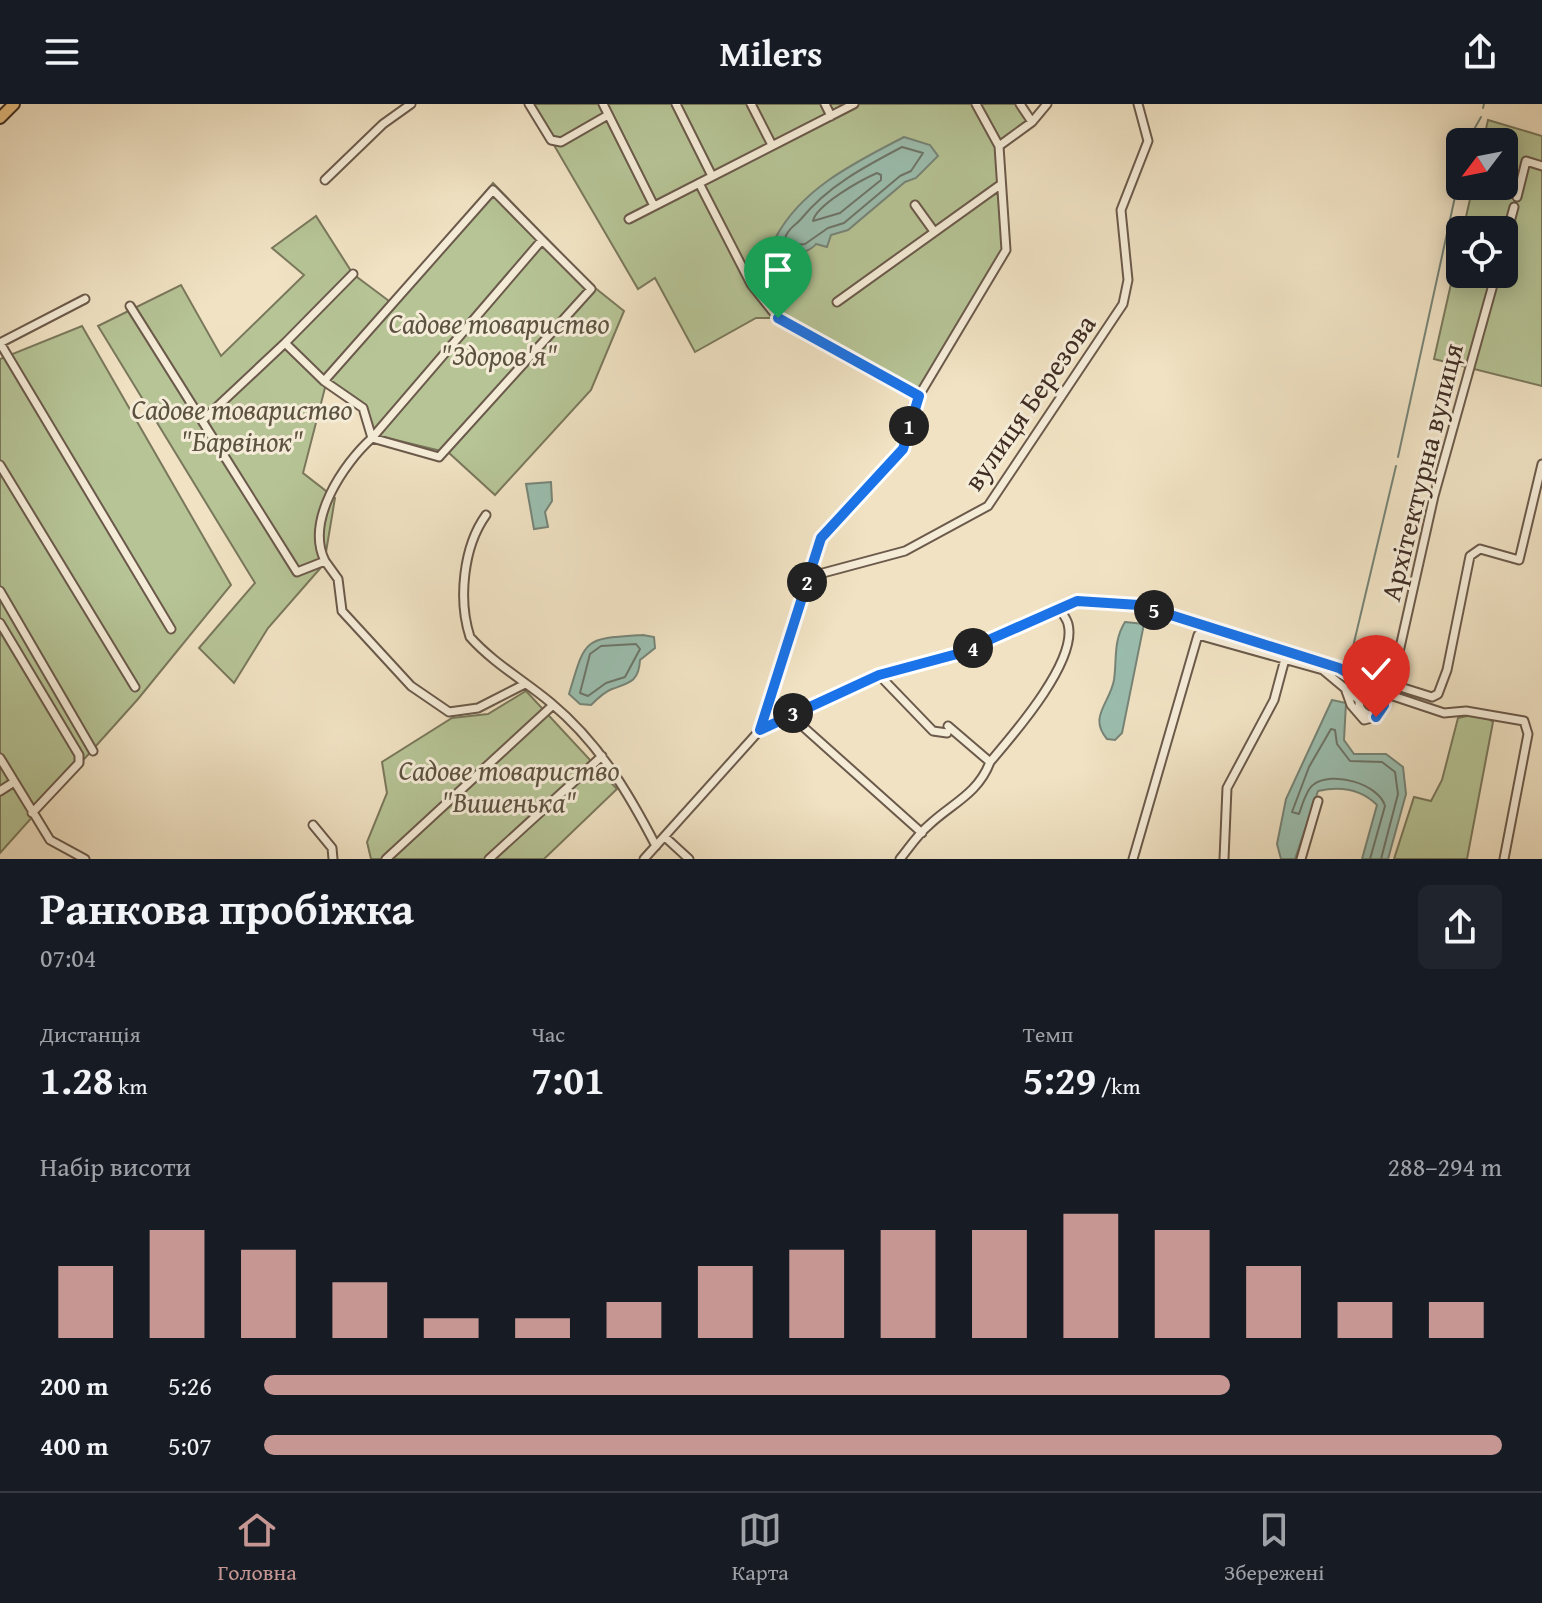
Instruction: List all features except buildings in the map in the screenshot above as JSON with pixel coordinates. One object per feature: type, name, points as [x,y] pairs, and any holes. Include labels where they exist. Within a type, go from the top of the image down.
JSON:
[{"type":"main road","points":[[0,118],[14,104]]},
{"type":"street","points":[[325,180],[383,124],[411,104]]},
{"type":"street","points":[[529,104],[551,140],[561,142],[608,115]]},
{"type":"street","points":[[603,104],[654,206]]},
{"type":"street","points":[[676,104],[712,176]]},
{"type":"street","points":[[751,104],[772,145]]},
{"type":"street","points":[[825,104],[831,116]]},
{"type":"street","points":[[629,219],[854,104]]},
{"type":"street","points":[[760,730],[821,538],[903,449],[919,396],[1006,250],[999,146],[976,104]]},
{"type":"street","points":[[1020,104],[1032,122]]},
{"type":"street","points":[[999,146],[1032,122],[1047,104]]},
{"type":"street","name":"вулиця Березова","points":[[808,577],[905,551],[988,506],[1123,304],[1128,280],[1121,210],[1148,141],[1138,104]]},
{"type":"street","points":[[1518,193],[1526,161],[1542,166]]},
{"type":"street","points":[[699,183],[751,284],[778,318],[919,396]]},
{"type":"street","points":[[837,302],[933,230],[1000,185]]},
{"type":"street","points":[[324,381],[493,190],[591,289],[439,457],[372,438]]},
{"type":"street","points":[[915,205],[933,230]]},
{"type":"street","points":[[1512,216],[1514,207]]},
{"type":"street","points":[[525,684],[478,708],[449,712],[411,686],[342,611],[338,579],[325,561],[319,542],[328,496],[350,458],[372,438],[542,240]]},
{"type":"street","points":[[203,420],[353,274]]},
{"type":"street","name":"Архітектурна вулиця","points":[[1392,683],[1434,496],[1492,288]]},
{"type":"street","points":[[85,299],[0,343],[171,629]]},
{"type":"street","points":[[130,306],[297,572],[325,561]]},
{"type":"street","points":[[285,343],[324,381],[363,408],[372,438]]},
{"type":"street","points":[[0,360],[9,357]]},
{"type":"street","points":[[644,859],[760,730],[879,675],[957,654],[1077,601],[1139,605],[1432,697],[1438,694],[1447,670],[1470,556],[1480,549],[1519,560],[1542,464]]},
{"type":"street","points":[[0,465],[135,687]]},
{"type":"street","points":[[486,515],[478,527],[467,563],[464,593],[467,628],[476,644],[553,705],[602,756],[629,795],[656,846]]},
{"type":"street","points":[[0,591],[93,751]]},
{"type":"street","points":[[900,859],[922,833],[956,807],[986,773],[990,762],[1032,711],[1057,671],[1069,634],[1059,608]]},
{"type":"street","points":[[0,623],[79,755],[79,763],[32,813]]},
{"type":"street","points":[[1133,859],[1198,635],[1323,670],[1360,698]]},
{"type":"street","points":[[1224,859],[1227,788],[1274,700],[1285,659]]},
{"type":"street","points":[[1339,668],[1378,691],[1384,701],[1380,712],[1370,720],[1364,720],[1351,705],[1346,689]]},
{"type":"street","points":[[879,675],[933,731],[947,729],[990,762]]},
{"type":"street","points":[[1353,677],[1364,712],[1372,715],[1380,712]]},
{"type":"street","points":[[1360,698],[1370,689],[1444,713],[1466,711],[1524,721],[1528,734],[1504,859]]},
{"type":"street","points":[[386,859],[553,705]]},
{"type":"street","points":[[790,715],[922,833]]},
{"type":"street","points":[[489,859],[602,756]]},
{"type":"street","points":[[0,758],[50,840],[85,859]]},
{"type":"street","points":[[0,791],[14,782]]},
{"type":"street","points":[[1301,859],[1318,801]]},
{"type":"street","points":[[313,825],[332,848],[333,859]]},
{"type":"street","points":[[665,837],[689,859]]},
{"type":"green space","points":[[530,104],[1018,104],[1032,122],[999,146],[1006,250],[919,396],[778,318],[756,318],[695,352],[655,278],[638,289]]},
{"type":"green space","points":[[1488,120],[1515,128],[1486,128]]},
{"type":"green space","points":[[1518,129],[1542,136],[1542,386],[1434,359],[1450,288],[1518,288],[1518,216],[1466,216],[1470,200],[1518,200]]},
{"type":"green space","points":[[493,183],[594,287],[624,311],[591,390],[495,495],[449,453],[371,434],[367,407],[327,380],[303,473],[335,498],[324,564],[268,628],[234,683],[199,648],[255,583],[98,326],[181,285],[221,356],[304,275],[272,248],[316,216],[353,274],[393,304]]},
{"type":"green space","points":[[82,326],[231,585],[138,699],[0,853],[0,359]]},
{"type":"green space","name":"Садове товариство \"Вишенька\"","points":[[526,691],[617,789],[544,859],[371,859],[367,842],[387,793],[382,762],[452,718],[488,714]]},
{"type":"green space","points":[[1481,713],[1493,722],[1467,859],[1394,859],[1414,797],[1431,801],[1442,780],[1458,718]]},
{"type":"water","points":[[904,137],[930,145],[938,156],[916,178],[905,182],[848,230],[831,235],[827,247],[816,244],[792,260],[776,237],[800,204],[832,178]]},
{"type":"water","points":[[551,482],[552,501],[545,512],[548,527],[534,529],[526,484]]},
{"type":"water","points":[[1125,622],[1144,624],[1122,733],[1115,740],[1107,739],[1100,717],[1112,688],[1117,643]]},
{"type":"water","points":[[643,635],[654,637],[655,648],[640,660],[638,673],[632,680],[606,692],[591,705],[580,704],[569,694],[579,661],[590,645],[598,640]]},
{"type":"water","points":[[1332,700],[1346,703],[1344,740],[1354,754],[1386,754],[1403,767],[1406,794],[1388,859],[1362,859],[1377,805],[1357,792],[1334,789],[1318,791],[1295,859],[1281,859],[1277,844],[1286,799]]},
{"type":"waterway","points":[[1483,108],[1484,104]]},
{"type":"waterway","points":[[1475,128],[1481,117]]},
{"type":"waterway","points":[[1398,457],[1454,200]]},
{"type":"waterway","points":[[1352,651],[1396,466]]},
{"type":"route","points":[[778,318],[919,396],[914,404],[903,449],[821,538],[760,730],[879,675],[957,654],[1077,601],[1139,605],[1339,668],[1381,693],[1384,705],[1376,717]]},
{"type":"park label","name":"Садове товариство \"Здоров'я\"","points":[[499,338]]},
{"type":"park label","name":"Садове товариство \"Барвінок\"","points":[[242,424]]}]
